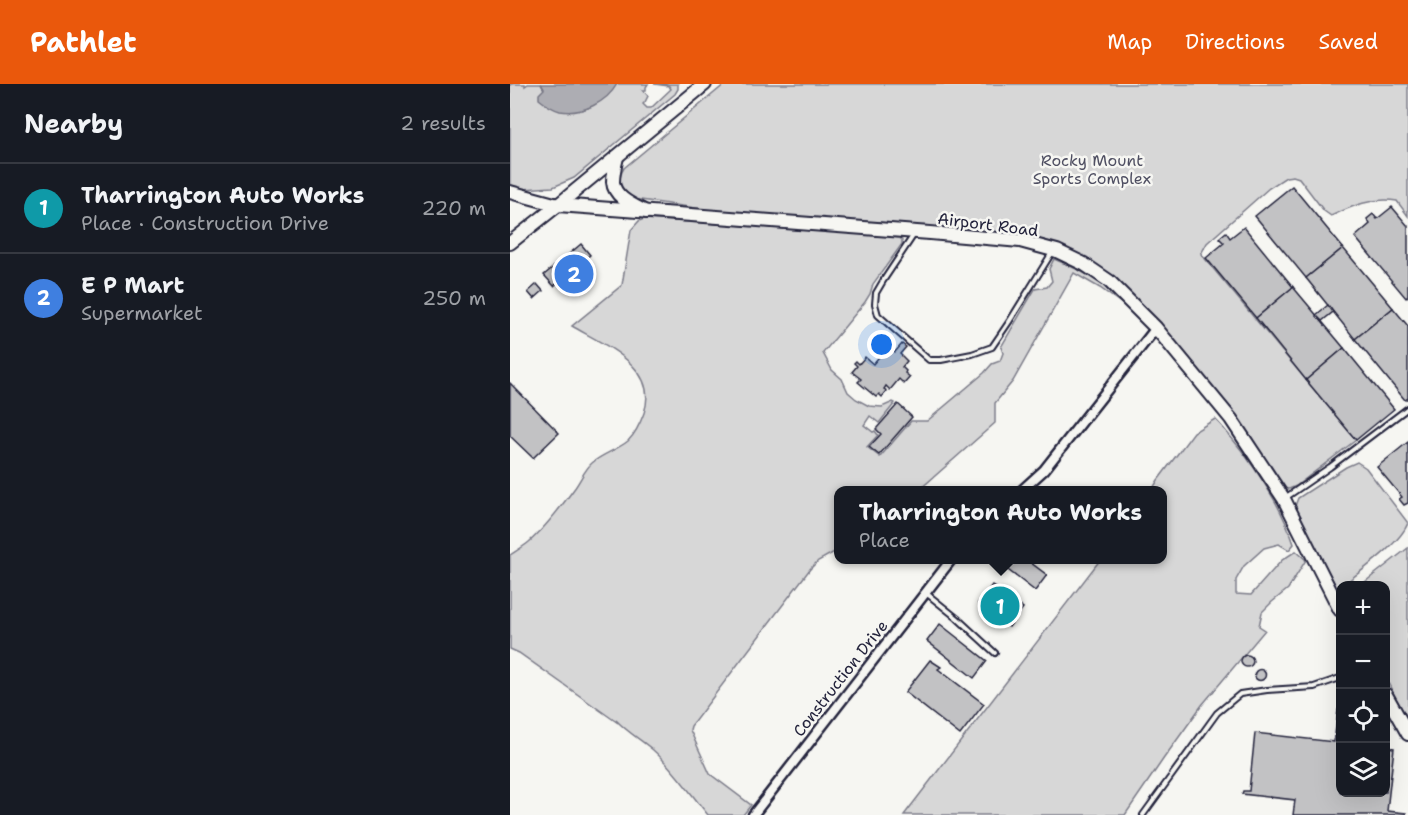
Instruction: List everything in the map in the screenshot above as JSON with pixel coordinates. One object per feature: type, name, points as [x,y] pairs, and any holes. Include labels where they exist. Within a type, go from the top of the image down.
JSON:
[{"type":"main road","points":[[510,243],[705,84]]},
{"type":"main road","points":[[616,157],[614,188],[622,198],[646,212]]},
{"type":"main road","name":"Airport Road","points":[[510,192],[558,206],[916,232],[1020,242],[1053,250],[1084,264],[1109,281],[1156,328],[1231,419],[1284,499],[1336,600]]},
{"type":"main road","points":[[1390,702],[1408,734]]},
{"type":"street","points":[[1026,486],[1044,470],[1156,328]]},
{"type":"street","name":"Construction Drive","points":[[753,815],[948,564]]},
{"type":"lane","points":[[916,232],[882,281],[876,293],[875,304],[878,315],[929,360],[972,354],[992,347],[1053,250]]},
{"type":"lane","points":[[1284,499],[1408,408]]},
{"type":"lane","points":[[925,593],[995,652]]},
{"type":"lane","points":[[1143,815],[1217,713],[1240,694],[1314,687],[1336,680]]},
{"type":"green space","points":[[510,84],[525,84],[525,86],[541,84],[569,111],[588,108],[617,84],[648,84],[646,90],[643,90],[648,96],[643,104],[647,108],[651,108],[671,89],[669,86],[654,84],[678,84],[678,89],[675,94],[574,178],[553,187],[522,189],[510,185]]},
{"type":"green space","name":"Rocky Mount Sports Complex","points":[[725,84],[1408,84],[1408,216],[1397,201],[1380,200],[1363,203],[1331,216],[1324,211],[1299,178],[1286,177],[1269,188],[1207,243],[1201,254],[1356,440],[1296,486],[1289,489],[1283,488],[1165,330],[1138,300],[1115,280],[1044,242],[737,214],[634,199],[626,193],[620,182],[624,168]]},
{"type":"green space","points":[[644,219],[897,236],[902,240],[902,244],[873,284],[865,302],[823,353],[832,370],[842,379],[848,392],[856,399],[869,406],[882,407],[895,403],[879,423],[870,416],[864,425],[878,435],[867,447],[880,457],[911,421],[927,421],[992,364],[1000,361],[1003,353],[1001,347],[1035,289],[1047,287],[1052,281],[1049,269],[1054,259],[1096,280],[1114,293],[1129,309],[1074,273],[1013,381],[995,403],[995,423],[924,486],[834,486],[834,552],[818,561],[810,569],[691,726],[690,730],[710,774],[751,805],[743,815],[708,815],[675,773],[653,750],[616,720],[618,723],[510,649],[510,555],[529,542],[547,523],[592,463],[628,441],[638,428],[644,413],[647,397],[644,383],[637,370],[613,350],[572,326],[622,285],[631,230]]},
{"type":"green space","points":[[1215,419],[1226,431],[1265,484],[1284,519],[1294,544],[1289,550],[1279,544],[1264,548],[1244,566],[1236,580],[1236,594],[1251,595],[1282,560],[1296,551],[1306,560],[1288,589],[1262,612],[1259,626],[1265,630],[1202,705],[1125,815],[904,815],[1097,564],[1167,564],[1167,486],[1154,486],[1194,432]]},
{"type":"green space","points":[[1357,462],[1366,468],[1408,523],[1404,531],[1380,556],[1348,581],[1336,581],[1336,586],[1295,506],[1298,498]]},
{"type":"green space","points":[[1408,548],[1408,721],[1390,687],[1390,581],[1366,581]]},
{"type":"shaded area","points":[[541,84],[617,84],[607,96],[593,106],[568,112],[555,109],[539,99],[539,94],[544,89]]},
{"type":"building","points":[[1292,186],[1343,248],[1306,278],[1255,216]]},
{"type":"building","points":[[1392,207],[1408,226],[1408,296],[1406,298],[1355,237],[1370,224],[1367,219],[1373,214],[1377,219]]},
{"type":"building","points":[[1244,227],[1293,287],[1256,318],[1206,258],[1224,243],[1219,238],[1226,232],[1230,238]]},
{"type":"building","points":[[581,244],[590,255],[554,286],[544,275]]},
{"type":"building","points":[[1343,248],[1393,308],[1355,339],[1306,278]]},
{"type":"building","points":[[577,265],[584,273],[571,284],[564,276]]},
{"type":"building","points":[[537,284],[543,291],[534,299],[528,292]]},
{"type":"building","points":[[1293,287],[1344,348],[1306,380],[1256,318]]},
{"type":"building","points":[[1328,305],[1333,312],[1322,321],[1316,315]]},
{"type":"building","points":[[1393,308],[1408,326],[1408,398],[1405,400],[1355,339]]},
{"type":"building","points":[[902,344],[906,347],[900,354],[907,361],[902,367],[910,377],[904,384],[899,379],[890,390],[886,386],[884,389],[887,391],[882,397],[879,394],[876,397],[858,382],[861,379],[852,372],[857,366],[854,363],[856,361],[859,364],[865,357],[873,364],[888,346],[895,352]]},
{"type":"building","points":[[1344,348],[1394,409],[1356,440],[1306,380]]},
{"type":"building","points":[[510,383],[559,433],[533,458],[510,436]]},
{"type":"building","points":[[898,404],[912,417],[879,455],[869,447],[881,434],[876,429]]},
{"type":"building","points":[[1408,442],[1408,503],[1404,505],[1399,499],[1402,497],[1377,467]]},
{"type":"building","points":[[1007,564],[1032,564],[1047,575],[1035,591],[1004,567]]},
{"type":"building","points":[[992,585],[1023,608],[1009,627],[978,603]]},
{"type":"building","points":[[940,624],[987,661],[974,678],[927,641]]},
{"type":"building","points":[[1247,655],[1253,661],[1247,667],[1241,661]]},
{"type":"building","points":[[930,660],[941,667],[938,669],[984,704],[960,735],[905,692]]},
{"type":"building","points":[[1260,670],[1264,671],[1264,679],[1260,680],[1256,679],[1255,675],[1256,671]]},
{"type":"building","points":[[1336,726],[1336,797],[1389,797],[1387,811],[1406,813],[1406,815],[1293,815],[1295,800],[1242,794],[1243,791],[1249,791],[1255,733],[1334,742]]},
{"type":"building","points":[[1390,748],[1394,748],[1390,784]]},
{"type":"place","name":"E P Mart","points":[[574,274]]},
{"type":"place","name":"Tharrington Auto Works","points":[[1000,606]]}]
